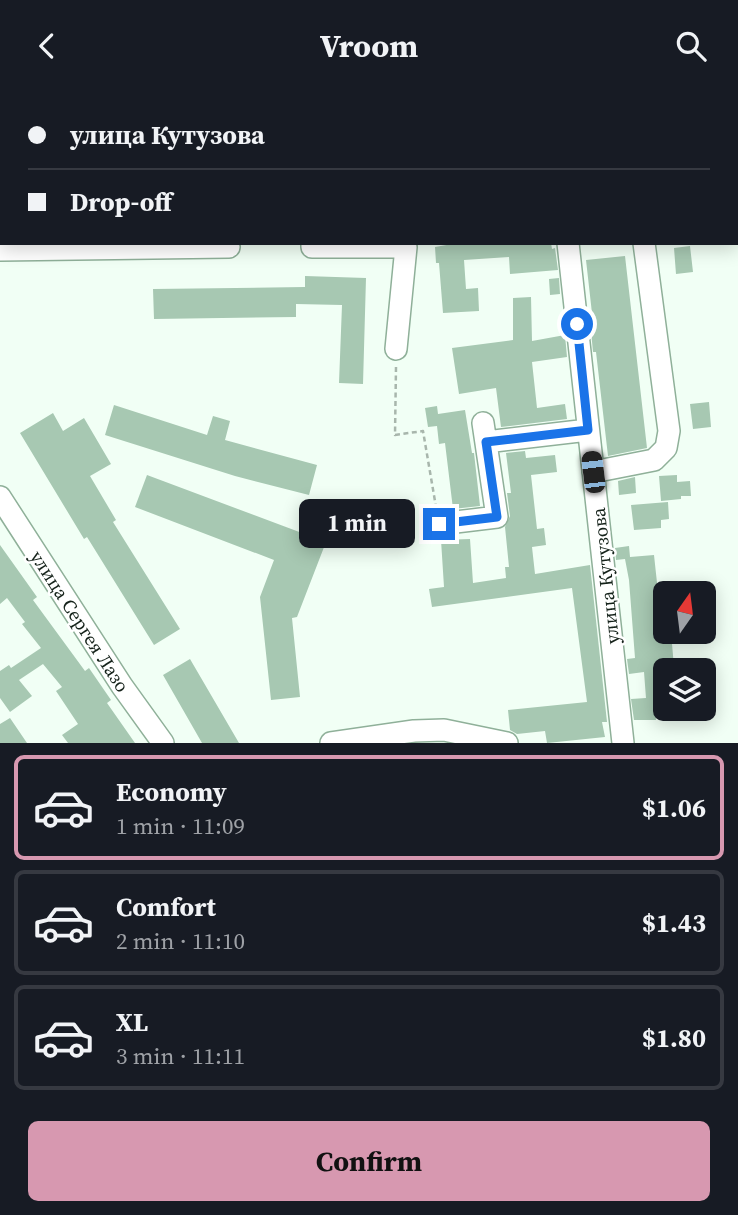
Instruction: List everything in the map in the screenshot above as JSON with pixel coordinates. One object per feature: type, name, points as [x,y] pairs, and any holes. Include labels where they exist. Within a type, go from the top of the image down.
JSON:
[{"type":"street","points":[[312,245],[406,247],[396,349]]},
{"type":"street","name":"улица Кутузова","points":[[572,245],[588,430],[622,743]]},
{"type":"street","points":[[593,472],[654,460],[666,448],[669,431],[644,245]]},
{"type":"street","points":[[0,250],[31,247],[229,247]]},
{"type":"street","points":[[439,524],[497,517],[484,433],[588,430]]},
{"type":"street","name":"улица Сергея Лазо","points":[[0,497],[122,686],[163,743]]},
{"type":"street","points":[[331,743],[414,731],[444,730],[507,743]]},
{"type":"path","points":[[396,349],[394,435],[423,431],[439,524]]},
{"type":"building","points":[[551,245],[552,249],[555,248],[558,270],[510,274],[509,257],[464,260],[466,289],[478,288],[479,311],[443,313],[435,247]]},
{"type":"building","points":[[690,246],[693,272],[676,274],[674,248]]},
{"type":"building","points":[[625,256],[647,448],[608,456],[596,352],[593,352],[591,331],[594,331],[586,260]]},
{"type":"building","points":[[305,276],[366,278],[363,384],[339,383],[342,305],[296,304],[296,317],[154,319],[153,289],[305,287]]},
{"type":"building","points":[[559,278],[560,294],[550,295],[549,279]]},
{"type":"building","points":[[531,297],[532,341],[565,335],[567,357],[532,362],[537,408],[565,404],[567,419],[501,427],[496,388],[459,394],[452,348],[513,340],[513,298]]},
{"type":"building","points":[[709,402],[711,427],[693,429],[690,404]]},
{"type":"building","points":[[114,405],[207,435],[213,416],[230,421],[225,440],[317,465],[309,495],[235,476],[105,435]]},
{"type":"building","points":[[437,406],[438,414],[465,410],[474,453],[480,506],[453,509],[445,443],[439,444],[437,426],[428,427],[425,408]]},
{"type":"building","points":[[53,413],[63,431],[84,418],[111,464],[90,476],[116,520],[113,522],[180,629],[154,645],[87,537],[84,539],[20,433]]},
{"type":"building","points":[[525,451],[526,458],[555,455],[557,472],[531,475],[537,529],[544,528],[546,545],[532,547],[535,574],[590,565],[607,722],[602,722],[605,737],[547,743],[545,731],[517,734],[510,730],[508,710],[587,702],[572,588],[432,607],[429,589],[444,587],[441,540],[470,539],[473,583],[506,578],[505,567],[509,567],[505,527],[510,516],[507,493],[511,493],[506,453]]},
{"type":"building","points":[[147,475],[326,542],[297,617],[292,618],[300,697],[271,700],[260,597],[274,560],[135,507]]},
{"type":"building","points":[[677,475],[677,482],[690,481],[691,496],[661,501],[659,476]]},
{"type":"building","points":[[635,477],[636,493],[619,495],[618,481]]},
{"type":"building","points":[[668,502],[669,519],[661,520],[661,528],[634,530],[631,505]]},
{"type":"building","points":[[0,545],[37,597],[33,600],[85,671],[89,668],[111,700],[107,703],[135,743],[68,743],[62,735],[78,724],[56,691],[62,687],[43,664],[19,680],[32,696],[10,712],[0,698],[0,671],[9,665],[11,668],[41,648],[22,624],[25,622],[7,598],[0,604]]},
{"type":"building","points":[[629,546],[630,557],[654,555],[657,581],[653,581],[653,644],[672,644],[673,658],[653,658],[653,720],[634,720],[631,699],[646,698],[644,672],[629,674],[627,659],[635,658],[629,580],[625,559],[616,560],[615,548]]},
{"type":"building","points":[[190,659],[239,743],[202,743],[163,675]]},
{"type":"building","points":[[10,718],[27,743],[0,743],[0,724]]},
{"type":"route","points":[[439,524],[497,517],[486,442],[588,430],[577,324]]}]
